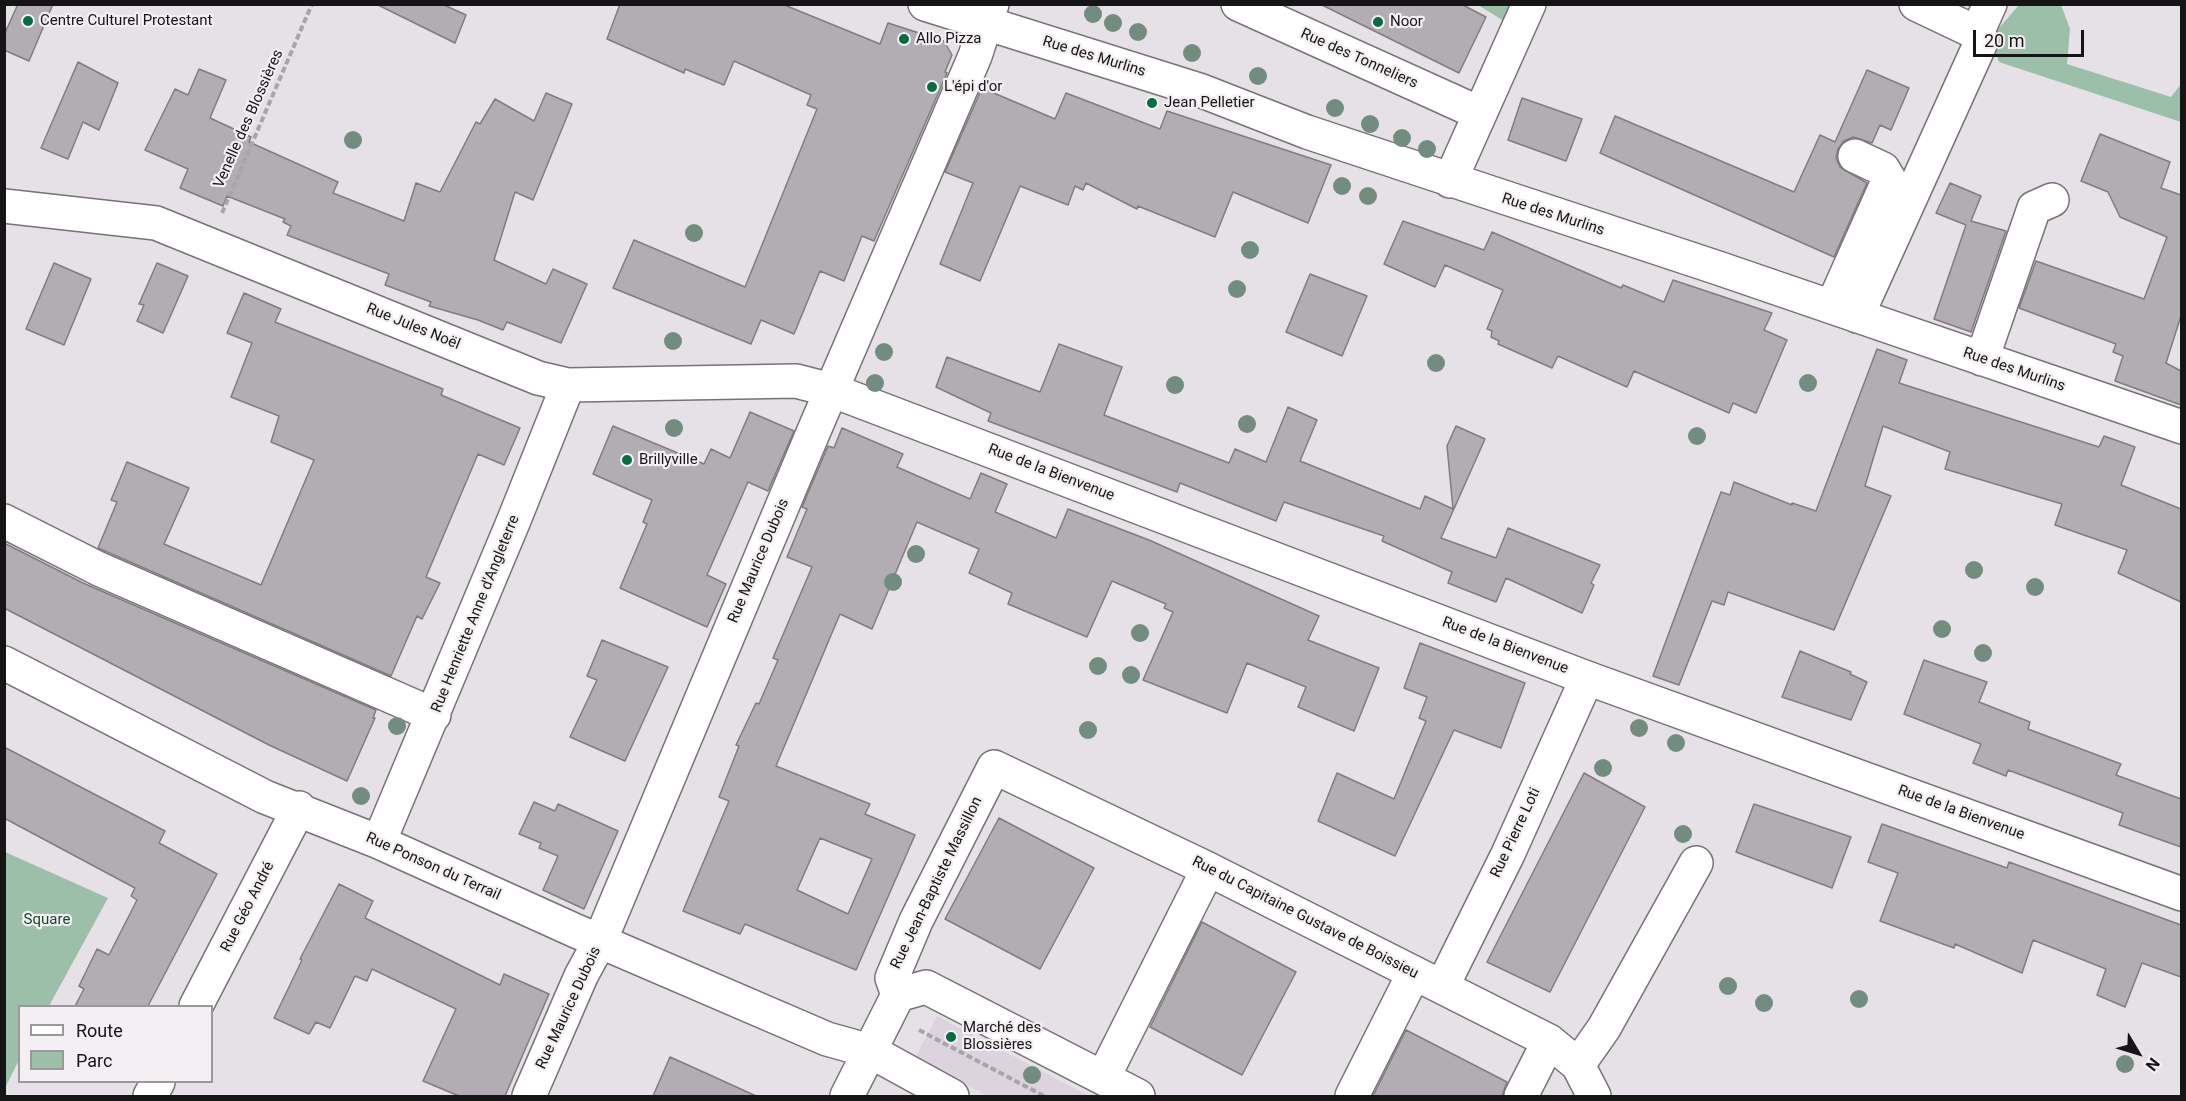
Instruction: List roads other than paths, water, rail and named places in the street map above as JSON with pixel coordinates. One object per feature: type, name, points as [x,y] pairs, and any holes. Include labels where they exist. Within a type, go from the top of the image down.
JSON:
[{"type":"street","name":"Rue des Murlins","points":[[925,4],[988,14],[1202,91],[1307,132],[1844,311],[2181,427]]},
{"type":"street","name":"Rue des Tonneliers","points":[[1238,4],[1479,113]]},
{"type":"street","points":[[1450,181],[1529,4]]},
{"type":"street","points":[[1844,311],[1982,40],[1984,19],[1916,4]]},
{"type":"street","name":"Rue Maurice Dubois","points":[[529,1096],[581,976],[600,941],[831,390],[975,56],[988,14]]},
{"type":"street","points":[[1844,311],[1888,179],[1883,169],[1855,156]]},
{"type":"street","points":[[1982,358],[2034,208],[2052,200]]},
{"type":"street","name":"Rue Jules Noël","points":[[4,206],[156,223],[538,378],[568,385],[796,381],[831,390]]},
{"type":"street","name":"Rue Henriette Anne d'Angleterre","points":[[379,842],[434,715],[568,385]]},
{"type":"street","name":"Rue de la Bienvenue","points":[[831,390],[1587,678],[2181,894]]},
{"type":"street","points":[[4,521],[99,569],[434,715]]},
{"type":"street","name":"Rue Ponson du Terrail","points":[[4,663],[265,797],[299,808],[379,842],[827,1039],[870,1051],[952,1096]]},
{"type":"street","name":"Rue Pierre Loti","points":[[1352,1096],[1508,854],[1587,678]]},
{"type":"street","name":"Rue du Capitaine Gustave de Boissieu","points":[[994,767],[1208,869],[1549,1041],[1578,1065],[1594,1096]]},
{"type":"street","name":"Rue Jean-Baptiste Massillon","points":[[847,1096],[894,1004],[892,978],[916,921],[994,767]]},
{"type":"street","name":"Rue Géo André","points":[[197,1005],[299,808]]},
{"type":"street","points":[[1578,1065],[1604,1028],[1696,863]]},
{"type":"street","points":[[1103,1078],[1208,869]]},
{"type":"street","points":[[894,1004],[926,987],[1138,1096]]},
{"type":"street","points":[[1521,1096],[1549,1041]]},
{"type":"place","name":"Centre Culturel Protestant","points":[[28,21]]},
{"type":"place","name":"Noor","points":[[1378,22]]},
{"type":"place","name":"Allo Pizza","points":[[904,39]]},
{"type":"place","name":"L'épi d'or","points":[[932,87]]},
{"type":"place","name":"Jean Pelletier","points":[[1152,103]]},
{"type":"place","name":"Brillyville","points":[[627,460]]},
{"type":"place","name":"Marché des Blossières","points":[[951,1037]]},
{"type":"park label","name":"Square","points":[[47,920]]}]
